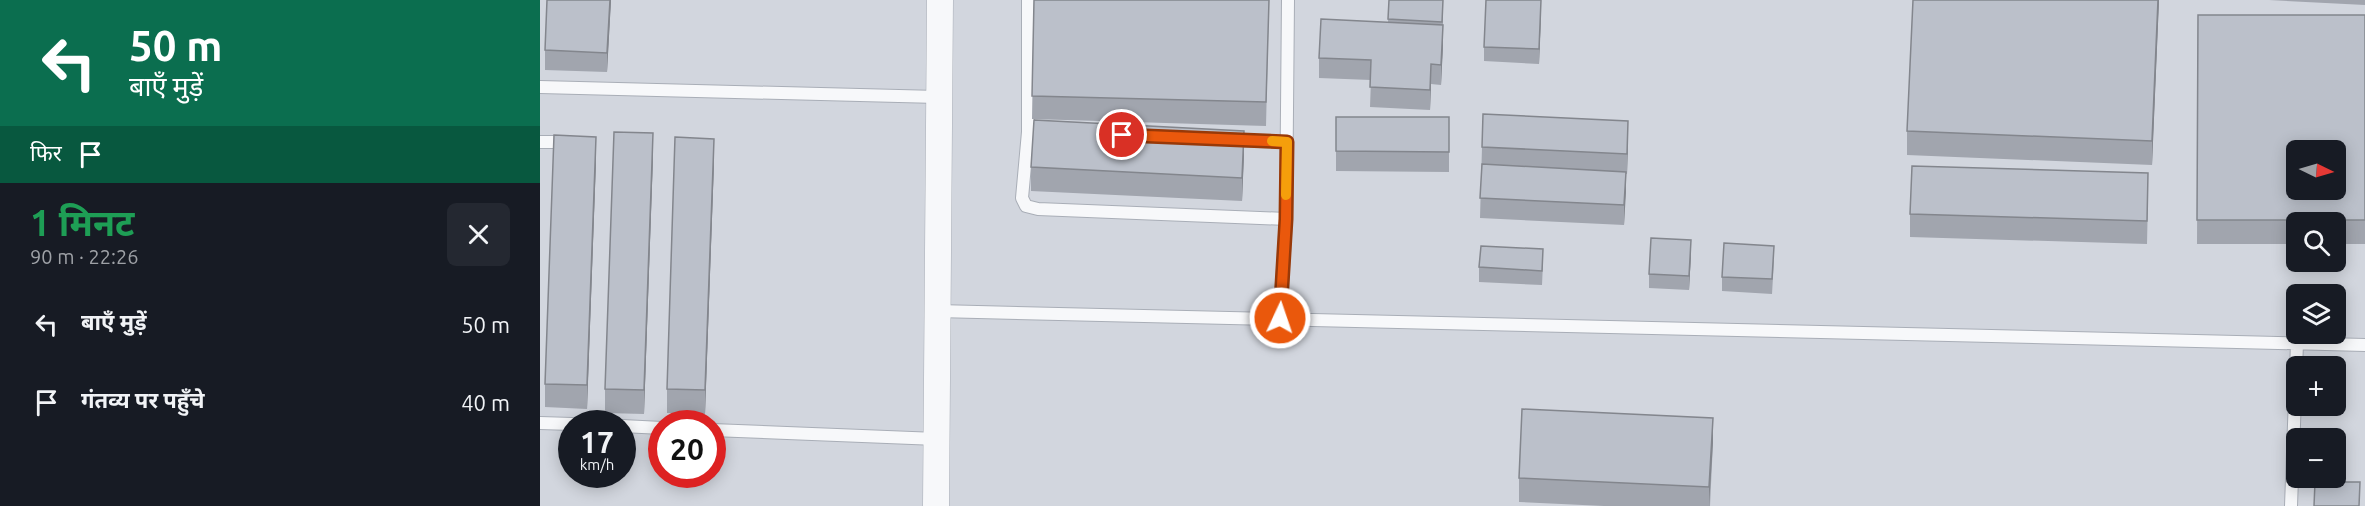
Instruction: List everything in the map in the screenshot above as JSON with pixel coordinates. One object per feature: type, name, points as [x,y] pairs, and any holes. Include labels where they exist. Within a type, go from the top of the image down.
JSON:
[{"type":"street","points":[[936,506],[940,0]]},
{"type":"lane","points":[[1028,0],[1028,132],[1022,198],[1026,206],[1038,209],[1286,219]]},
{"type":"lane","points":[[1280,318],[1286,219],[1288,0]]},
{"type":"lane","points":[[540,87],[938,97]]},
{"type":"lane","points":[[1028,132],[1063,133]]},
{"type":"lane","points":[[1216,139],[1287,142]]},
{"type":"lane","points":[[540,141],[575,141]]},
{"type":"lane","points":[[937,311],[2286,343]]},
{"type":"lane","points":[[2291,506],[2297,344]]},
{"type":"lane","points":[[2331,344],[2365,345]]},
{"type":"lane","points":[[540,423],[558,424]]},
{"type":"lane","points":[[726,431],[937,439]]},
{"type":"shaded area","points":[[540,0],[2365,0],[2365,506],[540,506]]},
{"type":"building","points":[[547,0],[610,0],[607,53],[545,50]]},
{"type":"building","points":[[1034,0],[1269,0],[1266,102],[1032,96]]},
{"type":"building","points":[[1389,0],[1443,0],[1442,22],[1388,19]]},
{"type":"building","points":[[1486,0],[1541,0],[1539,49],[1484,47]]},
{"type":"building","points":[[1913,0],[2158,0],[2152,141],[1907,131]]},
{"type":"building","points":[[2198,15],[2365,15],[2365,220],[2346,220],[2346,212],[2286,212],[2286,220],[2197,220]]},
{"type":"building","points":[[1321,19],[1443,25],[1441,65],[1431,64],[1430,90],[1370,87],[1371,60],[1319,58]]},
{"type":"building","points":[[1483,114],[1628,121],[1627,154],[1482,147]]},
{"type":"building","points":[[1336,117],[1449,117],[1449,152],[1336,151]]},
{"type":"building","points":[[1034,120],[1244,131],[1242,178],[1031,167]]},
{"type":"building","points":[[614,132],[653,133],[644,390],[605,389]]},
{"type":"building","points":[[554,135],[596,137],[587,385],[545,384]]},
{"type":"building","points":[[675,137],[714,139],[705,390],[667,389]]},
{"type":"building","points":[[1482,164],[1626,172],[1624,205],[1480,198]]},
{"type":"building","points":[[1912,166],[2148,173],[2147,221],[1910,214]]},
{"type":"building","points":[[1651,238],[1691,240],[1689,276],[1649,274]]},
{"type":"building","points":[[1724,243],[1774,246],[1772,279],[1722,277]]},
{"type":"building","points":[[1481,246],[1543,249],[1542,271],[1479,267]]},
{"type":"building","points":[[1522,409],[1713,418],[1709,487],[1519,478]]},
{"type":"building","points":[[2346,482],[2360,482],[2359,506],[2314,506],[2315,488],[2346,488]]},
{"type":"slow traffic","points":[[1272,141],[1287,142],[1286,195]]},
{"type":"route","points":[[1122,135],[1287,142],[1286,219],[1280,318]]}]
